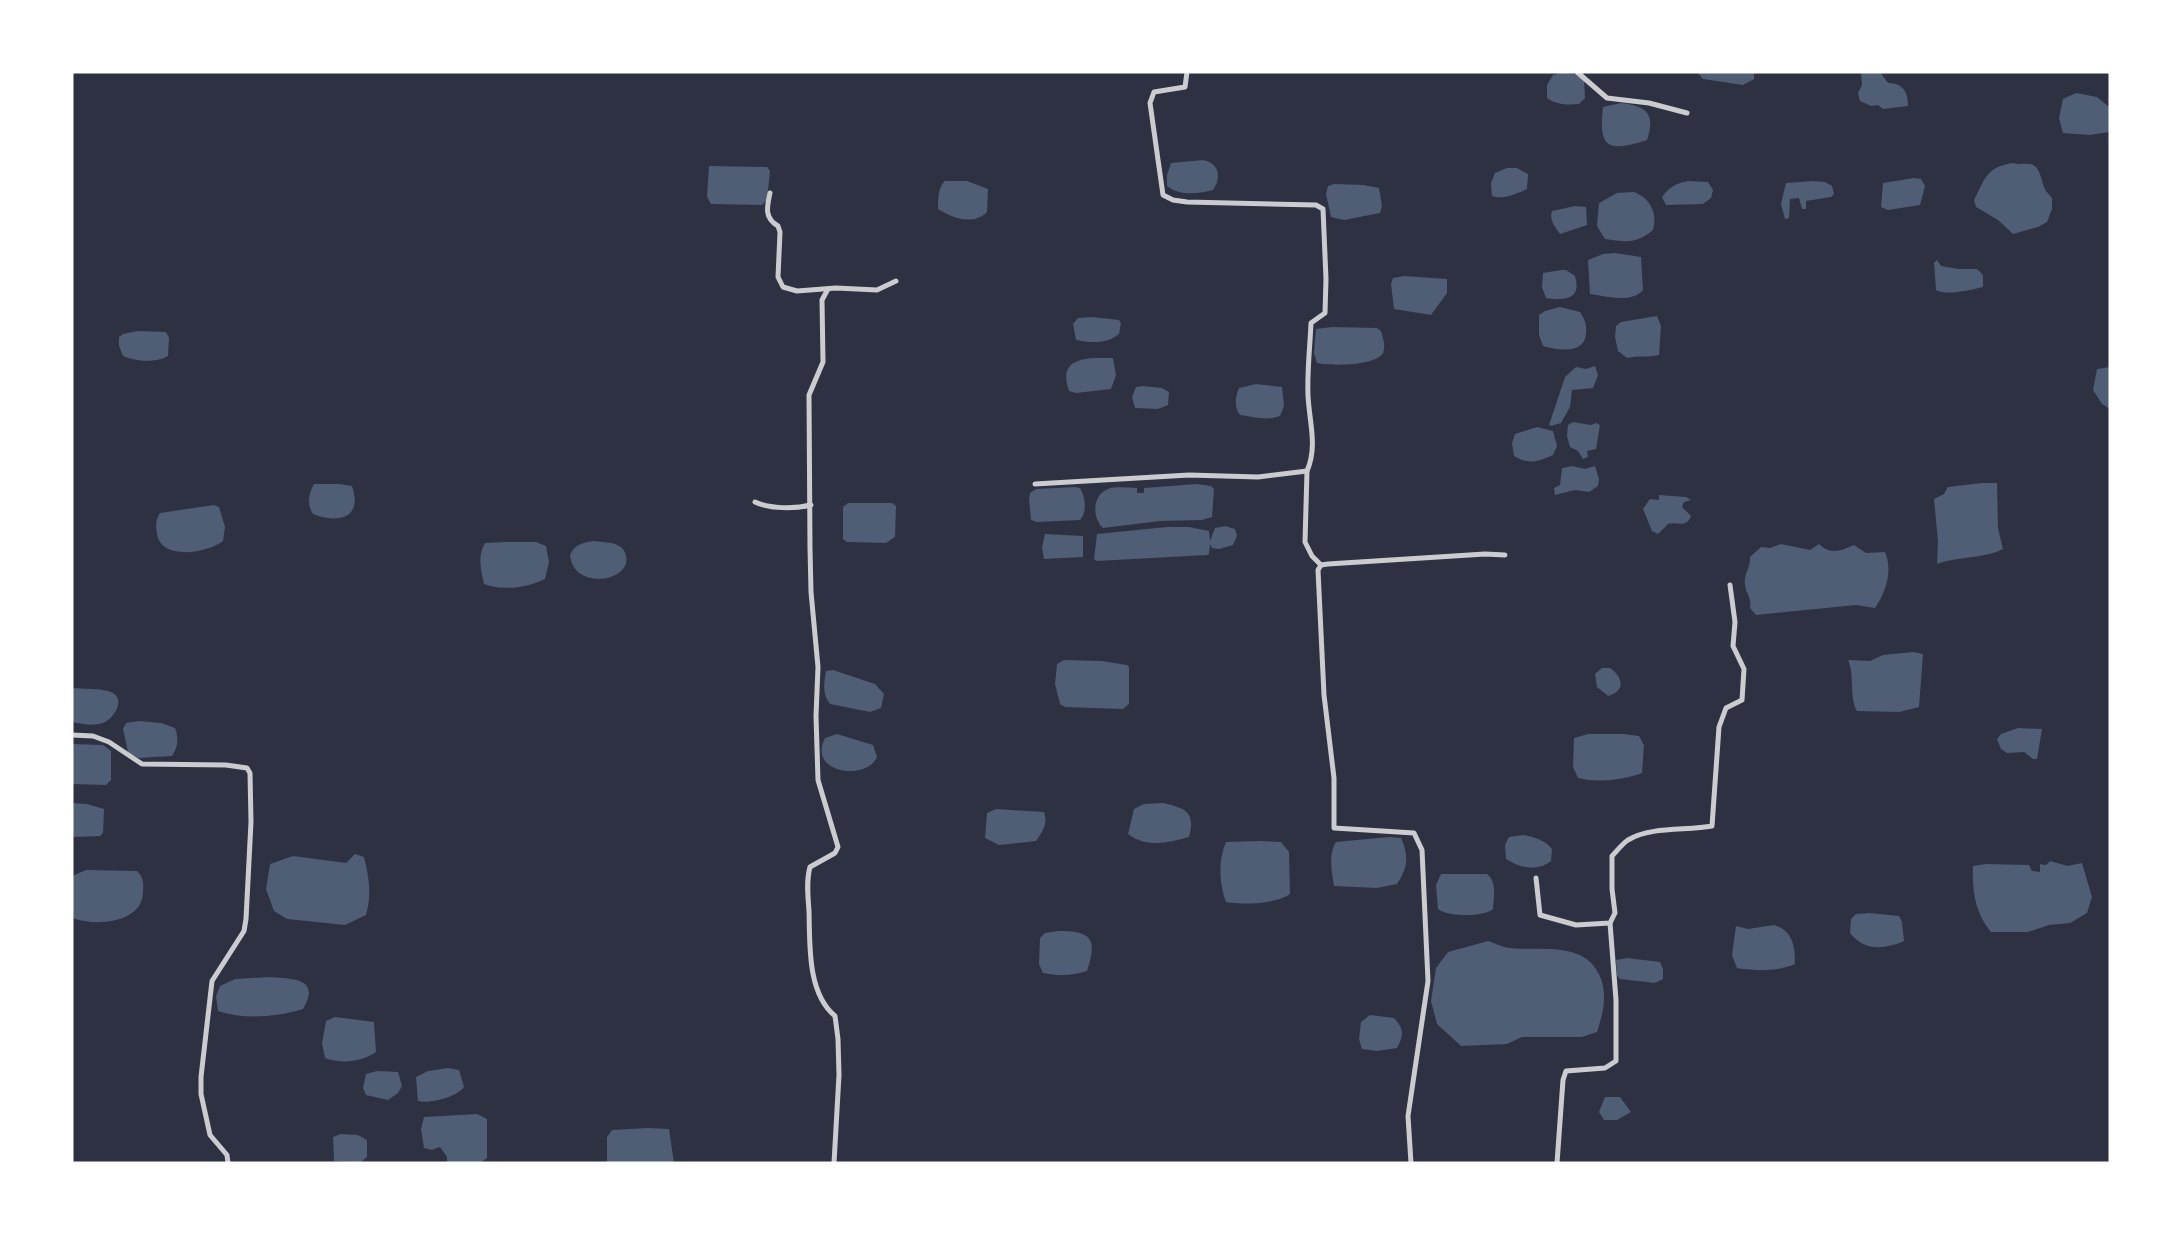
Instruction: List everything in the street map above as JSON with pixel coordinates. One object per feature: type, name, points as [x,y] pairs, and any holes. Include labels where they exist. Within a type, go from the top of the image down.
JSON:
[{"type":"street","points":[[1187,72],[1185,87],[1154,92],[1150,103],[1163,195],[1187,202],[1316,205],[1323,209],[1325,313],[1311,323],[1308,394],[1313,443],[1307,471],[1305,542],[1312,556],[1321,565],[1485,554],[1506,555]]},
{"type":"street","points":[[1577,72],[1607,98],[1649,103],[1687,113]]},
{"type":"street","points":[[770,193],[768,216],[770,222],[778,226],[778,276],[783,288],[797,291],[877,290],[896,281]]},
{"type":"street","points":[[828,289],[822,300],[823,362],[809,395],[811,592],[818,667],[818,780],[838,847],[835,853],[810,867],[809,872],[813,974],[821,998],[835,1016],[837,1024],[839,1075],[834,1163]]},
{"type":"street","points":[[1035,484],[1189,475],[1258,477],[1307,471]]},
{"type":"street","points":[[755,502],[759,505],[811,505]]},
{"type":"street","points":[[1321,565],[1318,570],[1318,601],[1324,695],[1334,778],[1334,828],[1414,833],[1422,850],[1428,981],[1408,1116],[1411,1163]]},
{"type":"street","points":[[1557,1163],[1563,1080],[1566,1072],[1605,1068],[1616,1061],[1616,1000],[1610,923],[1615,912],[1612,856],[1628,840],[1650,832],[1694,830],[1713,826],[1719,727],[1726,708],[1742,700],[1744,668],[1733,646],[1735,622],[1730,585]]},
{"type":"street","points":[[72,735],[93,736],[109,742],[142,764],[226,765],[247,768],[250,773],[251,822],[246,919],[244,930],[212,981],[201,1077],[201,1094],[210,1135],[227,1155],[228,1163]]},
{"type":"street","points":[[1536,878],[1540,915],[1576,925],[1610,923]]},
{"type":"water","points":[[1697,72],[1754,72],[1754,79],[1743,85],[1703,79]]},
{"type":"water","points":[[1861,72],[1880,72],[1888,83],[1901,87],[1906,93],[1908,106],[1883,109],[1878,105],[1871,106],[1860,101],[1858,93],[1862,85]]},
{"type":"water","points":[[1575,74],[1584,79],[1585,98],[1579,104],[1563,104],[1547,98],[1547,85],[1553,75]]},
{"type":"water","points":[[2076,93],[2097,97],[2109,107],[2109,132],[2090,135],[2063,133],[2059,118],[2063,99]]},
{"type":"water","points":[[1621,103],[1637,106],[1647,113],[1650,123],[1647,140],[1615,146],[1605,140],[1602,132],[1603,107]]},
{"type":"water","points":[[1203,160],[1216,167],[1218,176],[1213,190],[1189,193],[1167,186],[1171,163]]},
{"type":"water","points":[[2013,163],[2034,165],[2052,198],[2052,209],[2047,222],[2013,234],[1998,220],[1976,207],[1974,200],[1992,171]]},
{"type":"water","points":[[709,166],[767,167],[770,171],[767,200],[762,205],[711,204],[707,197]]},
{"type":"water","points":[[1507,168],[1517,168],[1528,174],[1527,189],[1505,197],[1492,196],[1491,183],[1495,173]]},
{"type":"water","points":[[1921,179],[1925,186],[1920,205],[1888,210],[1881,207],[1883,183]]},
{"type":"water","points":[[945,181],[967,181],[988,189],[987,212],[969,220],[956,218],[938,209],[938,197]]},
{"type":"water","points":[[1688,181],[1708,182],[1713,190],[1711,198],[1703,204],[1666,205],[1662,197],[1674,186]]},
{"type":"water","points":[[1813,181],[1832,186],[1834,194],[1831,197],[1806,201],[1806,209],[1802,209],[1799,198],[1790,199],[1789,218],[1785,219],[1781,204],[1786,183]]},
{"type":"water","points":[[1334,184],[1379,188],[1382,206],[1380,213],[1344,220],[1331,217],[1326,194],[1328,186]]},
{"type":"water","points":[[1634,192],[1644,198],[1651,207],[1653,230],[1642,238],[1630,241],[1605,239],[1597,226],[1599,203],[1617,193]]},
{"type":"water","points":[[1575,206],[1586,207],[1587,225],[1560,234],[1554,226],[1552,211]]},
{"type":"water","points":[[1615,253],[1641,257],[1643,290],[1625,298],[1590,294],[1588,260]]},
{"type":"water","points":[[1937,260],[1941,266],[1977,269],[1983,275],[1983,287],[1952,292],[1936,290],[1934,263]]},
{"type":"water","points":[[1561,270],[1575,276],[1577,284],[1574,294],[1560,299],[1546,298],[1542,287],[1543,273]]},
{"type":"water","points":[[1404,276],[1447,279],[1447,293],[1431,315],[1394,309],[1391,284],[1393,278]]},
{"type":"water","points":[[1560,307],[1580,312],[1586,325],[1584,341],[1575,348],[1543,346],[1539,335],[1539,315]]},
{"type":"water","points":[[1657,316],[1661,326],[1659,355],[1627,358],[1618,351],[1616,326],[1621,322]]},
{"type":"water","points":[[1078,318],[1119,320],[1119,334],[1099,342],[1076,340],[1073,324]]},
{"type":"water","points":[[1377,328],[1383,339],[1383,353],[1363,363],[1317,363],[1314,353],[1316,329]]},
{"type":"water","points":[[138,331],[166,332],[169,338],[168,356],[146,361],[123,356],[119,337]]},
{"type":"water","points":[[1113,358],[1116,375],[1111,389],[1076,393],[1069,391],[1066,376],[1069,367],[1078,361]]},
{"type":"water","points":[[1595,366],[1598,375],[1593,388],[1572,390],[1570,407],[1561,423],[1549,425],[1565,377],[1576,367],[1586,369]]},
{"type":"water","points":[[2110,367],[2110,409],[2102,404],[2093,390],[2097,369]]},
{"type":"water","points":[[1256,384],[1282,387],[1284,406],[1280,416],[1265,418],[1240,415],[1236,402],[1239,388]]},
{"type":"water","points":[[1136,387],[1162,388],[1169,392],[1168,405],[1158,409],[1135,408],[1132,397]]},
{"type":"water","points":[[1573,422],[1600,425],[1596,449],[1587,451],[1588,457],[1583,459],[1578,451],[1570,447],[1567,436],[1568,425]]},
{"type":"water","points":[[1537,427],[1553,431],[1557,446],[1553,455],[1533,462],[1514,456],[1512,443],[1515,434]]},
{"type":"water","points":[[1572,466],[1585,469],[1595,466],[1598,486],[1589,492],[1575,490],[1555,495],[1554,488],[1560,485],[1562,468]]},
{"type":"water","points":[[1997,483],[1998,528],[2003,549],[1937,564],[1934,499],[1944,494],[1948,487]]},
{"type":"water","points":[[314,484],[352,486],[355,497],[351,512],[340,518],[313,514],[309,499]]},
{"type":"water","points":[[1197,484],[1214,489],[1212,517],[1103,528],[1097,519],[1096,501],[1108,489],[1137,488],[1137,493],[1144,493],[1144,488]]},
{"type":"water","points":[[1080,488],[1084,500],[1085,509],[1080,520],[1031,520],[1030,493],[1036,489]]},
{"type":"water","points":[[1659,495],[1686,497],[1691,500],[1684,502],[1682,507],[1691,516],[1689,520],[1668,524],[1658,534],[1652,531],[1643,509],[1650,499],[1659,500]]},
{"type":"water","points":[[848,503],[892,503],[896,506],[895,537],[886,543],[847,542],[843,539],[843,507]]},
{"type":"water","points":[[214,505],[219,507],[225,527],[223,541],[207,549],[186,552],[167,548],[160,543],[156,526],[160,513]]},
{"type":"water","points":[[1225,526],[1235,529],[1237,536],[1233,545],[1219,549],[1212,548],[1210,544],[1207,555],[1097,561],[1094,559],[1097,534],[1189,527],[1209,531],[1210,541],[1215,528]]},
{"type":"water","points":[[1045,534],[1083,536],[1083,557],[1044,559],[1042,547]]},
{"type":"water","points":[[593,541],[613,543],[622,548],[626,556],[625,565],[620,572],[612,577],[591,578],[581,574],[574,566],[570,555],[574,548]]},
{"type":"water","points":[[536,542],[546,546],[549,562],[545,579],[514,588],[484,584],[480,563],[485,543]]},
{"type":"water","points":[[1781,544],[1810,550],[1819,544],[1827,550],[1836,551],[1854,545],[1866,553],[1885,552],[1887,581],[1875,608],[1856,605],[1756,615],[1750,608],[1745,585],[1750,557],[1761,547],[1770,548]]},
{"type":"water","points":[[1913,652],[1923,654],[1919,707],[1899,712],[1857,711],[1848,660],[1870,661],[1883,655]]},
{"type":"water","points":[[1064,660],[1127,665],[1129,704],[1123,709],[1065,707],[1060,704],[1055,684],[1057,664]]},
{"type":"water","points":[[1602,668],[1610,668],[1620,679],[1618,691],[1608,696],[1597,687],[1595,674]]},
{"type":"water","points":[[833,670],[875,684],[884,694],[881,708],[870,712],[830,704],[824,685],[826,671]]},
{"type":"water","points":[[72,688],[111,692],[118,699],[115,712],[109,720],[101,724],[72,722]]},
{"type":"water","points":[[126,723],[161,723],[175,728],[177,742],[172,756],[138,758],[128,752],[123,729]]},
{"type":"water","points":[[2018,728],[2042,729],[2037,759],[2024,752],[2007,753],[2001,749],[1997,739],[2001,734]]},
{"type":"water","points":[[837,734],[873,745],[877,757],[871,765],[862,769],[851,771],[831,766],[824,760],[822,750],[825,738]]},
{"type":"water","points":[[1588,734],[1639,736],[1644,745],[1642,773],[1610,780],[1578,778],[1573,767],[1574,738]]},
{"type":"water","points":[[72,744],[103,745],[111,751],[111,780],[106,785],[72,784]]},
{"type":"water","points":[[72,803],[104,809],[103,833],[100,836],[72,837]]},
{"type":"water","points":[[1163,803],[1187,812],[1191,822],[1189,837],[1150,843],[1128,834],[1134,809],[1144,804]]},
{"type":"water","points":[[996,809],[1044,812],[1044,827],[1036,841],[999,845],[985,838],[987,813]]},
{"type":"water","points":[[1523,835],[1539,839],[1549,846],[1552,849],[1551,861],[1540,867],[1528,868],[1506,859],[1505,845],[1509,837]]},
{"type":"water","points":[[1401,838],[1405,851],[1405,867],[1397,884],[1377,888],[1334,886],[1331,858],[1336,842]]},
{"type":"water","points":[[1226,842],[1281,842],[1289,852],[1290,894],[1259,903],[1226,902],[1220,872]]},
{"type":"water","points":[[355,854],[364,857],[367,872],[369,893],[366,915],[345,925],[287,919],[274,911],[266,889],[270,864],[293,856],[346,863]]},
{"type":"water","points":[[2050,861],[2068,866],[2082,863],[2092,897],[2087,913],[2070,923],[2049,925],[2028,932],[1991,932],[1981,917],[1976,901],[1973,866],[2029,865],[2032,871],[2040,872],[2040,864],[2046,865]]},
{"type":"water","points":[[86,870],[137,871],[143,883],[141,902],[127,916],[116,920],[93,922],[73,918],[72,876]]},
{"type":"water","points":[[1441,874],[1487,874],[1494,885],[1493,909],[1482,914],[1466,915],[1450,914],[1438,909],[1436,885]]},
{"type":"water","points":[[1856,914],[1899,916],[1904,941],[1875,947],[1856,939],[1850,933],[1851,919]]},
{"type":"water","points":[[1774,925],[1785,931],[1792,940],[1795,964],[1766,970],[1737,968],[1732,955],[1736,926],[1748,929]]},
{"type":"water","points":[[1045,933],[1078,933],[1089,939],[1092,951],[1087,971],[1065,975],[1043,973],[1039,964],[1040,938]]},
{"type":"water","points":[[1488,941],[1509,948],[1568,951],[1588,960],[1600,977],[1604,992],[1597,1032],[1582,1037],[1522,1037],[1507,1044],[1461,1046],[1437,1024],[1431,1001],[1436,968],[1448,952]]},
{"type":"water","points":[[1627,958],[1660,962],[1663,979],[1655,983],[1620,979],[1617,976],[1616,960]]},
{"type":"water","points":[[269,977],[294,980],[306,985],[309,991],[308,999],[303,1009],[260,1016],[239,1016],[218,1011],[216,996],[220,986],[235,979]]},
{"type":"water","points":[[1370,1015],[1394,1018],[1402,1032],[1397,1048],[1377,1051],[1362,1049],[1359,1039],[1361,1022]]},
{"type":"water","points":[[335,1017],[374,1022],[376,1052],[351,1061],[325,1058],[322,1043],[326,1021]]},
{"type":"water","points":[[448,1068],[459,1070],[464,1087],[461,1091],[443,1099],[418,1101],[416,1077],[428,1071]]},
{"type":"water","points":[[377,1071],[398,1072],[402,1086],[398,1093],[388,1100],[366,1095],[363,1088],[366,1074]]},
{"type":"water","points":[[1605,1097],[1620,1097],[1631,1112],[1617,1120],[1604,1120],[1599,1112]]},
{"type":"water","points":[[477,1114],[487,1119],[487,1158],[480,1163],[447,1163],[447,1157],[440,1147],[432,1150],[424,1148],[421,1129],[424,1117]]},
{"type":"water","points":[[669,1129],[674,1163],[607,1163],[607,1137],[612,1130]]},
{"type":"water","points":[[341,1134],[358,1135],[367,1140],[367,1157],[360,1163],[334,1161],[333,1137]]}]
